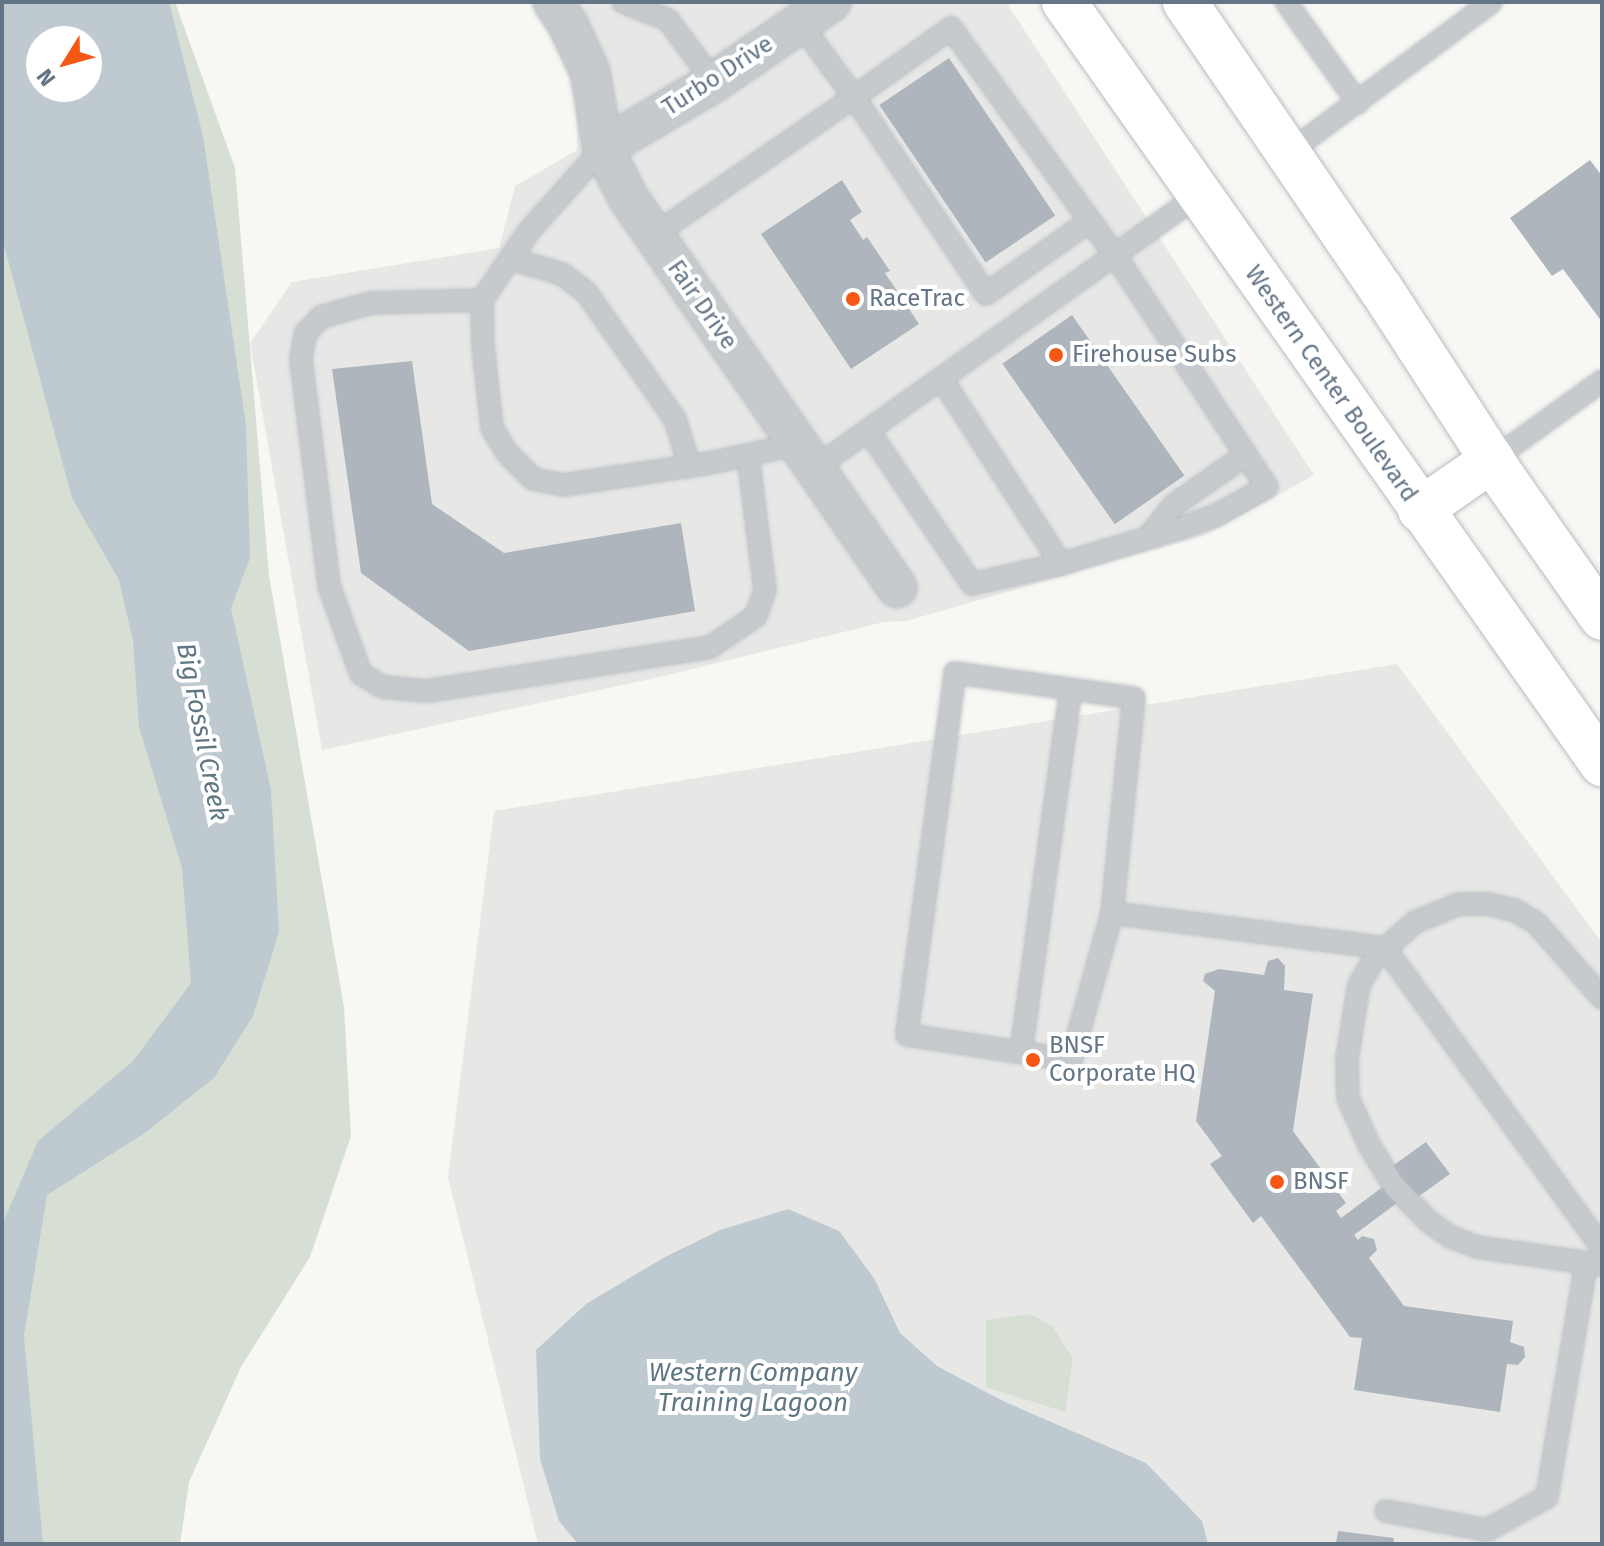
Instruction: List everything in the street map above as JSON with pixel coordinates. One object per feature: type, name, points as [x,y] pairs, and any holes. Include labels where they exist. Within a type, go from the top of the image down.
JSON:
[{"type":"main road","name":"Western Center Boulevard","points":[[1064,2],[1198,196],[1602,764]]},
{"type":"main road","points":[[1185,2],[1492,460],[1602,618]]},
{"type":"main road","points":[[1420,510],[1492,460]]},
{"type":"street","name":"Fair Drive","points":[[553,2],[569,27],[590,72],[603,148],[629,199],[897,588]]},
{"type":"street","name":"Turbo Drive","points":[[603,148],[714,82],[816,12]]},
{"type":"lane","points":[[623,2],[668,20],[714,82]]},
{"type":"lane","points":[[1286,2],[1358,103]]},
{"type":"lane","points":[[1288,153],[1491,2]]},
{"type":"lane","points":[[816,12],[854,97],[986,294],[1090,221]]},
{"type":"lane","points":[[654,235],[951,28],[1115,255],[1267,487],[1217,515],[1061,564],[972,584],[868,430]]},
{"type":"lane","points":[[603,148],[529,231],[482,300],[483,346],[492,428],[507,453],[533,479],[564,485],[690,467],[748,455],[806,456],[868,430],[1198,196]]},
{"type":"lane","points":[[511,259],[562,274],[586,292],[675,419],[690,467]]},
{"type":"lane","points":[[482,300],[371,303],[321,317],[305,334],[301,360],[329,586],[361,674],[383,687],[427,691],[710,647],[756,616],[765,590],[748,455]]},
{"type":"lane","points":[[941,378],[1061,564]]},
{"type":"lane","points":[[1492,460],[1602,381]]},
{"type":"lane","points":[[1151,534],[1174,505],[1244,456]]},
{"type":"lane","points":[[955,673],[1071,689],[1134,698],[1112,913],[1071,1060],[907,1035],[955,673]]},
{"type":"lane","points":[[1021,1052],[1071,689]]},
{"type":"lane","points":[[1386,1511],[1487,1530],[1547,1497],[1594,1264],[1477,1247],[1451,1237],[1429,1222],[1394,1186],[1369,1145],[1348,1098],[1347,1058],[1359,985],[1385,948],[1415,922],[1459,904],[1489,904],[1514,910],[1536,923],[1602,998]]},
{"type":"lane","points":[[1112,913],[1385,948],[1602,1248]]},
{"type":"shaded area","points":[[2,2],[175,2],[235,168],[269,576],[344,1007],[351,1136],[310,1257],[241,1367],[189,1482],[180,1544],[2,1544]]},
{"type":"shaded area","points":[[531,2],[1006,2],[1314,475],[1206,535],[906,621],[884,622],[664,676],[322,750],[250,343],[292,282],[499,248],[515,186],[577,150],[576,89],[556,38]]},
{"type":"shaded area","name":"BNSF Corporate HQ","points":[[1397,664],[1602,943],[1602,1544],[538,1544],[448,1177],[494,811]]},
{"type":"shaded area","points":[[1031,1314],[1053,1327],[1073,1358],[1065,1412],[986,1387],[986,1320]]},
{"type":"water","name":"Big Fossil Creek","points":[[2,2],[169,2],[203,136],[246,425],[250,558],[231,608],[271,790],[279,932],[253,1016],[214,1078],[145,1133],[47,1195],[24,1336],[43,1544],[2,1544],[2,1225],[38,1141],[133,1061],[191,983],[182,868],[139,727],[133,641],[119,580],[72,498],[2,238]]},
{"type":"water","name":"Western Company Training Lagoon","points":[[788,1209],[839,1231],[874,1278],[900,1333],[937,1366],[1003,1401],[1146,1463],[1202,1521],[1208,1544],[578,1544],[559,1521],[540,1459],[536,1350],[586,1304],[663,1258],[720,1230]]},
{"type":"building","name":"RaceTrac","points":[[949,58],[1055,216],[986,262],[879,105]]},
{"type":"building","points":[[1590,160],[1602,176],[1602,322],[1563,269],[1552,276],[1510,218]]},
{"type":"building","name":"RaceTrac","points":[[842,180],[862,212],[850,220],[863,240],[867,237],[890,271],[885,273],[919,324],[851,369],[761,234]]},
{"type":"building","points":[[1072,315],[1184,476],[1115,524],[1002,364]]},
{"type":"building","points":[[412,361],[432,504],[504,553],[681,523],[695,611],[469,651],[361,573],[332,369]]},
{"type":"building","name":"BNSF","points":[[1278,958],[1285,966],[1284,990],[1313,994],[1293,1131],[1346,1203],[1336,1211],[1341,1218],[1384,1186],[1377,1177],[1426,1142],[1450,1174],[1401,1209],[1397,1203],[1354,1235],[1358,1240],[1362,1236],[1374,1239],[1377,1250],[1369,1258],[1404,1306],[1513,1321],[1510,1342],[1524,1347],[1525,1357],[1518,1365],[1507,1364],[1500,1412],[1354,1390],[1362,1338],[1350,1337],[1261,1216],[1253,1223],[1210,1164],[1222,1156],[1196,1121],[1215,991],[1203,981],[1205,974],[1219,969],[1264,975],[1268,961]]},
{"type":"building","points":[[1338,1531],[1394,1538],[1393,1544],[1336,1544]]},
{"type":"place","name":"RaceTrac","points":[[853,299]]},
{"type":"place","name":"Firehouse Subs","points":[[1056,355]]},
{"type":"place","name":"BNSF Corporate HQ","points":[[1033,1060]]},
{"type":"place","name":"BNSF","points":[[1277,1182]]}]
